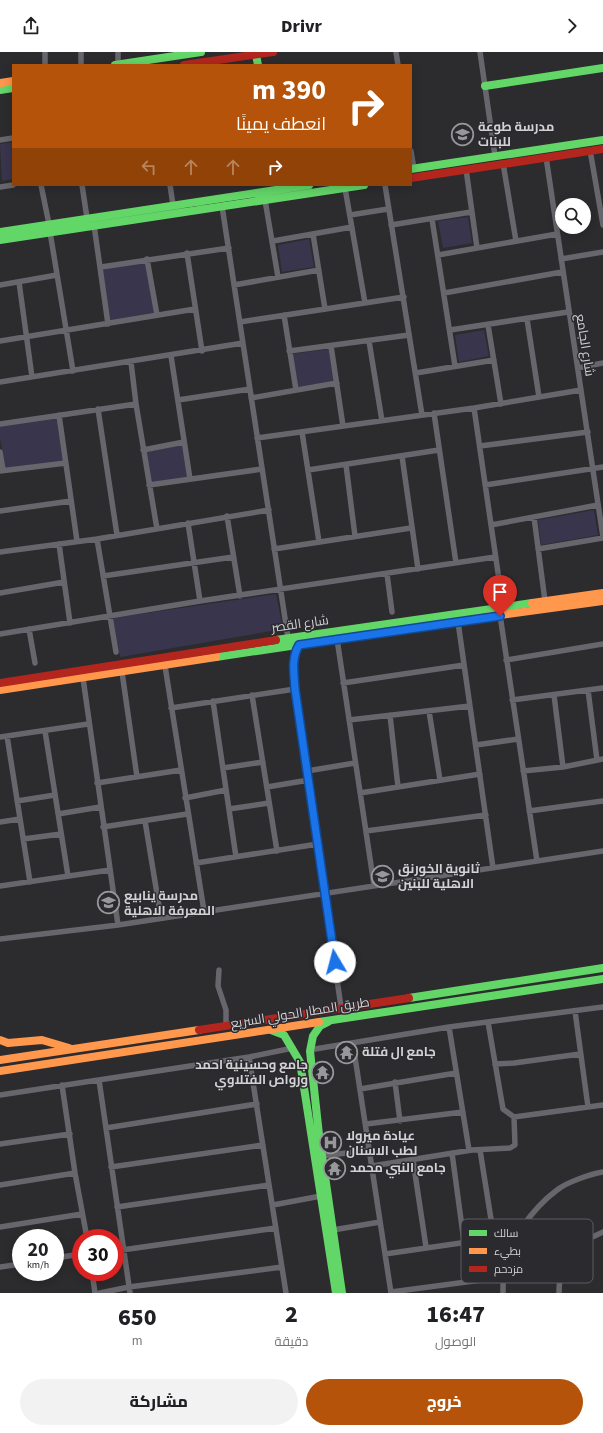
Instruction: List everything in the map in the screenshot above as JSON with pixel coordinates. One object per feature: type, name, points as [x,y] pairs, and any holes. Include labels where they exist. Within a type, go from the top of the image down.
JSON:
[{"type":"main road","points":[[120,64],[152,56],[201,52]]},
{"type":"main road","points":[[191,64],[273,52]]},
{"type":"main road","points":[[256,54],[258,64]]},
{"type":"main road","points":[[485,86],[603,68]]},
{"type":"main road","points":[[0,82],[12,80]]},
{"type":"main road","points":[[0,90],[12,88]]},
{"type":"main road","points":[[412,178],[427,171],[447,168],[496,156],[603,140]]},
{"type":"main road","points":[[447,168],[466,169],[603,149]]},
{"type":"main road","points":[[412,169],[427,171]]},
{"type":"main road","points":[[162,211],[173,205],[275,188],[298,186]]},
{"type":"main road","points":[[0,240],[87,218],[222,206],[358,186]]},
{"type":"main road","points":[[0,232],[94,225],[148,213]]},
{"type":"main road","name":"شارع القصر","points":[[0,683],[176,654],[288,638],[435,621],[503,607],[603,593]]},
{"type":"main road","points":[[435,621],[458,622],[603,601]]},
{"type":"main road","points":[[0,690],[299,645],[413,624]]},
{"type":"main road","points":[[187,653],[186,658],[188,662]]},
{"type":"main road","points":[[176,654],[178,659],[177,664]]},
{"type":"main road","name":"طريق المطار الحولي السريع","points":[[0,1060],[603,968]]},
{"type":"main road","name":"طريق المطار الحولي السريع","points":[[0,1071],[603,979]]},
{"type":"main road","points":[[331,1020],[320,1026],[313,1036],[310,1051],[321,1196],[336,1293]]},
{"type":"main road","points":[[268,1030],[284,1035],[300,1062],[317,1144],[322,1156],[342,1293]]},
{"type":"main road","points":[[0,1040],[8,1043],[42,1040],[64,1047],[78,1048]]},
{"type":"street","points":[[45,52],[45,64]]},
{"type":"street","points":[[81,52],[81,64]]},
{"type":"street","points":[[116,64],[118,52]]},
{"type":"street","points":[[396,52],[398,64]]},
{"type":"street","points":[[480,52],[496,156]]},
{"type":"street","points":[[0,140],[12,138]]},
{"type":"street","points":[[590,150],[603,225]]},
{"type":"street","name":"شارع الجامع","points":[[546,157],[555,220]]},
{"type":"street","points":[[503,163],[516,242]]},
{"type":"street","points":[[466,169],[477,248]]},
{"type":"street","points":[[0,187],[12,185]]},
{"type":"street","points":[[41,186],[74,371]]},
{"type":"street","points":[[82,186],[87,218]]},
{"type":"street","points":[[170,186],[173,205]]},
{"type":"street","points":[[385,186],[422,415]]},
{"type":"street","points":[[345,188],[364,303]]},
{"type":"street","points":[[265,200],[278,277]]},
{"type":"street","points":[[222,206],[288,638]]},
{"type":"street","points":[[350,215],[388,209]]},
{"type":"street","points":[[391,225],[471,212]]},
{"type":"street","points":[[432,219],[455,366]]},
{"type":"street","points":[[94,225],[108,324]]},
{"type":"street","points":[[273,241],[352,227]]},
{"type":"street","points":[[313,234],[325,309]]},
{"type":"street","points":[[438,255],[557,234]]},
{"type":"street","name":"شارع الجامع","points":[[557,234],[603,538]]},
{"type":"street","points":[[101,266],[229,248]]},
{"type":"street","points":[[561,259],[603,252]]},
{"type":"street","points":[[187,253],[202,351]]},
{"type":"street","points":[[147,259],[157,316]]},
{"type":"street","points":[[234,285],[319,270]]},
{"type":"street","points":[[444,294],[562,272]]},
{"type":"street","points":[[0,285],[57,275]]},
{"type":"street","points":[[19,282],[32,377]]},
{"type":"street","points":[[240,322],[404,297]]},
{"type":"street","points":[[0,341],[195,309]]},
{"type":"street","points":[[450,330],[568,312]]},
{"type":"street","points":[[284,315],[296,390]]},
{"type":"street","points":[[527,319],[539,397]]},
{"type":"street","points":[[488,325],[501,404]]},
{"type":"street","points":[[289,351],[369,342],[409,335]]},
{"type":"street","points":[[369,342],[382,421]]},
{"type":"street","points":[[0,382],[243,344]]},
{"type":"street","points":[[332,346],[343,426]]},
{"type":"street","points":[[171,356],[190,480]]},
{"type":"street","points":[[416,373],[494,360]]},
{"type":"street","points":[[131,362],[136,404],[156,529]]},
{"type":"street","points":[[578,368],[603,363]]},
{"type":"street","points":[[251,398],[337,383]]},
{"type":"street","points":[[178,400],[250,389]]},
{"type":"street","points":[[257,438],[501,404],[581,390]]},
{"type":"street","points":[[0,424],[136,404]]},
{"type":"street","points":[[474,408],[503,607]]},
{"type":"street","points":[[98,409],[117,535]]},
{"type":"street","points":[[434,413],[456,563]]},
{"type":"street","points":[[58,415],[77,541]]},
{"type":"street","points":[[302,432],[319,542]]},
{"type":"street","points":[[480,446],[588,432]]},
{"type":"street","points":[[143,450],[184,442]]},
{"type":"street","points":[[308,470],[439,450]]},
{"type":"street","points":[[0,452],[1,471],[66,463]]},
{"type":"street","points":[[402,456],[418,569]]},
{"type":"street","points":[[346,465],[355,536]]},
{"type":"street","points":[[485,485],[603,467]]},
{"type":"street","points":[[149,485],[262,469]]},
{"type":"street","points":[[0,511],[71,501]]},
{"type":"street","points":[[491,525],[598,505]]},
{"type":"street","points":[[0,552],[97,539],[269,510]]},
{"type":"street","points":[[227,516],[240,596]]},
{"type":"street","points":[[534,517],[545,601]]},
{"type":"street","points":[[188,523],[200,601]]},
{"type":"street","points":[[274,549],[412,528]]},
{"type":"street","points":[[538,549],[603,538]]},
{"type":"street","points":[[97,539],[116,652]]},
{"type":"street","points":[[59,544],[70,623]]},
{"type":"street","points":[[103,576],[233,557]]},
{"type":"street","points":[[0,634],[200,601],[495,557]]},
{"type":"street","points":[[387,574],[392,612]]},
{"type":"street","points":[[0,593],[64,582]]},
{"type":"street","points":[[500,616],[537,861]]},
{"type":"street","points":[[458,622],[493,868]]},
{"type":"street","points":[[28,629],[35,663]]},
{"type":"street","points":[[336,639],[374,885]]},
{"type":"street","points":[[506,660],[603,644]]},
{"type":"street","points":[[299,645],[293,660],[295,689],[341,1007]]},
{"type":"street","points":[[165,666],[187,814],[204,911]]},
{"type":"street","points":[[343,683],[464,666]]},
{"type":"street","points":[[122,672],[137,777]]},
{"type":"street","points":[[83,678],[88,724],[118,925]]},
{"type":"street","points":[[512,700],[603,688]]},
{"type":"street","points":[[171,708],[295,689]]},
{"type":"street","points":[[523,771],[563,767],[600,760],[588,690]]},
{"type":"street","points":[[252,695],[277,851]]},
{"type":"street","points":[[554,695],[563,767]]},
{"type":"street","points":[[213,701],[236,857]]},
{"type":"street","points":[[349,720],[470,706]]},
{"type":"street","points":[[429,711],[440,780]]},
{"type":"street","points":[[390,715],[398,787]]},
{"type":"street","points":[[0,737],[88,724]]},
{"type":"street","points":[[45,731],[68,876]]},
{"type":"street","points":[[7,736],[30,882]]},
{"type":"street","points":[[476,745],[518,738]]},
{"type":"street","points":[[223,768],[263,762]]},
{"type":"street","points":[[307,771],[355,763]]},
{"type":"street","points":[[97,783],[181,770]]},
{"type":"street","points":[[360,793],[480,774]]},
{"type":"street","points":[[267,787],[309,780]]},
{"type":"street","points":[[185,798],[226,790]]},
{"type":"street","points":[[17,801],[55,795]]},
{"type":"street","points":[[529,811],[603,801]]},
{"type":"street","points":[[229,809],[269,802]]},
{"type":"street","points":[[58,814],[100,807]]},
{"type":"street","points":[[103,827],[187,814]]},
{"type":"street","points":[[366,831],[486,815]]},
{"type":"street","points":[[0,822],[20,819]]},
{"type":"street","points":[[145,821],[161,918]]},
{"type":"street","points":[[23,839],[61,834]]},
{"type":"street","points":[[196,863],[318,844]]},
{"type":"street","points":[[0,939],[118,925],[325,892],[603,851]]},
{"type":"street","points":[[0,886],[110,870]]},
{"type":"street","points":[[220,970],[218,986],[226,1010],[226,1025]]},
{"type":"street","points":[[310,1051],[449,1027],[603,1007]]},
{"type":"street","points":[[575,1011],[588,1107]]},
{"type":"street","points":[[488,1022],[503,1109],[514,1117],[603,1105]]},
{"type":"street","points":[[449,1027],[469,1150]]},
{"type":"street","points":[[353,1044],[391,1293],[462,1283]]},
{"type":"street","points":[[0,1094],[249,1057],[293,1048]]},
{"type":"street","points":[[495,1064],[514,1064],[580,1054]]},
{"type":"street","points":[[249,1057],[286,1293]]},
{"type":"street","points":[[360,1089],[456,1072]]},
{"type":"street","points":[[99,1080],[120,1229]]},
{"type":"street","points":[[395,1082],[400,1121]]},
{"type":"street","points":[[62,1085],[85,1229]]},
{"type":"street","points":[[106,1128],[257,1104]]},
{"type":"street","points":[[366,1124],[463,1112]]},
{"type":"street","points":[[372,1166],[469,1150],[510,1148],[515,1145],[514,1117]]},
{"type":"street","points":[[0,1144],[70,1134]]},
{"type":"street","points":[[111,1167],[263,1145]]},
{"type":"street","points":[[322,1156],[370,1150]]},
{"type":"street","points":[[480,1150],[491,1219]]},
{"type":"street","points":[[452,1153],[461,1220]]},
{"type":"street","points":[[413,1160],[426,1247]]},
{"type":"street","points":[[529,1219],[536,1209],[558,1189],[593,1174],[603,1172]]},
{"type":"street","points":[[0,1186],[75,1173]]},
{"type":"street","points":[[117,1208],[269,1185]]},
{"type":"street","points":[[273,1205],[321,1196]]},
{"type":"street","points":[[0,1227],[82,1214]]},
{"type":"street","points":[[333,1230],[380,1222]]},
{"type":"street","points":[[124,1250],[276,1228]]},
{"type":"street","points":[[593,1236],[603,1232]]},
{"type":"street","points":[[385,1254],[461,1242]]},
{"type":"street","points":[[124,1256],[130,1290]]},
{"type":"street","points":[[0,1267],[12,1265]]},
{"type":"street","points":[[100,1293],[130,1290],[282,1267]]},
{"type":"street","points":[[93,1281],[95,1293]]},
{"type":"street","points":[[503,1293],[504,1283]]},
{"type":"street","points":[[559,1293],[560,1283]]},
{"type":"shaded area","points":[[12,142],[12,179],[2,181],[0,144]]},
{"type":"shaded area","points":[[468,217],[472,243],[443,248],[438,221]]},
{"type":"shaded area","points":[[309,239],[314,267],[282,272],[278,245]]},
{"type":"shaded area","points":[[146,262],[154,314],[110,321],[102,269]]},
{"type":"shaded area","points":[[484,330],[489,356],[459,362],[455,335]]},
{"type":"shaded area","points":[[330,349],[335,381],[298,387],[292,354]]},
{"type":"shaded area","points":[[57,416],[64,461],[5,468],[0,438],[0,426]]},
{"type":"shaded area","points":[[182,445],[187,477],[151,483],[146,452]]},
{"type":"shaded area","points":[[594,510],[598,535],[541,545],[538,520]]},
{"type":"shaded area","points":[[276,594],[283,629],[120,657],[113,618]]},
{"type":"traffic: fast","points":[[122,64],[201,52]]},
{"type":"traffic: fast","points":[[256,55],[258,64]]},
{"type":"traffic: fast","points":[[485,86],[603,68]]},
{"type":"traffic: fast","points":[[0,90],[12,88]]},
{"type":"traffic: fast","points":[[412,169],[603,140]]},
{"type":"traffic: fast","points":[[0,232],[302,186]]},
{"type":"traffic: fast","points":[[0,240],[357,186]]},
{"type":"traffic: fast","points":[[276,640],[532,603]]},
{"type":"traffic: fast","points":[[216,657],[478,618]]},
{"type":"traffic: fast","points":[[409,998],[603,968]]},
{"type":"traffic: fast","points":[[319,1022],[603,979]]},
{"type":"traffic: fast","points":[[328,1022],[320,1026],[313,1036],[310,1051],[319,1135],[342,1293]]},
{"type":"traffic: fast","points":[[271,1030],[284,1035],[300,1062],[336,1293]]},
{"type":"traffic: slow","points":[[0,83],[12,81]]},
{"type":"traffic: slow","points":[[532,603],[603,593]]},
{"type":"traffic: slow","points":[[478,618],[603,601]]},
{"type":"traffic: slow","points":[[0,690],[216,657]]},
{"type":"traffic: slow","points":[[0,1071],[319,1022]]},
{"type":"traffic: slow","points":[[0,1060],[199,1030]]},
{"type":"traffic: slow","points":[[0,1040],[8,1043],[42,1040],[69,1048]]},
{"type":"traffic: jam","points":[[191,64],[273,52]]},
{"type":"traffic: jam","points":[[412,178],[603,149]]},
{"type":"traffic: jam","points":[[0,683],[276,640]]},
{"type":"traffic: jam","points":[[199,1030],[409,998]]},
{"type":"place","name":"مدرسة طوعة للبنات","points":[[463,134]]},
{"type":"place","name":"ثانوية الخورنق الاهلية للبنين","points":[[382,876]]},
{"type":"place","name":"مدرسة ينابيع المعرفة الاهلية","points":[[108,903]]},
{"type":"place","name":"جامع ال فتلة","points":[[346,1052]]},
{"type":"place","name":"جامع وحسينية احمد ورواص الفتلاوي","points":[[323,1072]]},
{"type":"place","name":"عيادة ميرولا لطب الاسنان","points":[[330,1143]]},
{"type":"place","name":"جامع النبي محمد","points":[[335,1168]]},
{"type":"route","points":[[335,962],[295,689],[293,660],[296,650],[299,645],[500,616]]}]
